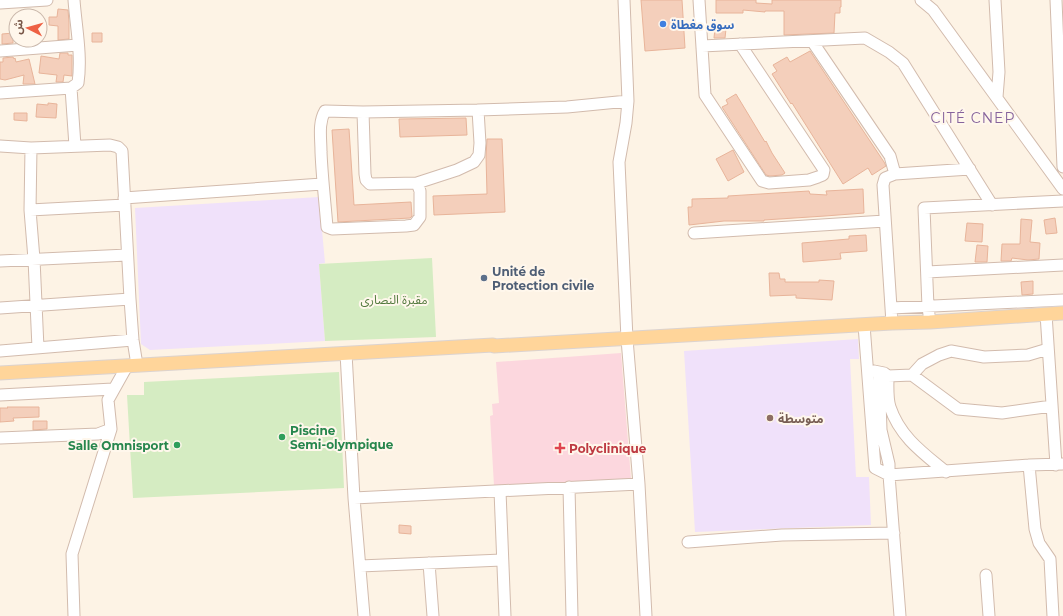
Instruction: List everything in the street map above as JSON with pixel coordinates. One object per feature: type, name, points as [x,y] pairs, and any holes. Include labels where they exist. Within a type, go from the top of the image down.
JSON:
[{"type":"main road","points":[[0,373],[1063,314]]},
{"type":"street","points":[[0,3],[47,0]]},
{"type":"street","points":[[0,93],[71,88],[78,83],[78,44],[74,0]]},
{"type":"street","points":[[624,0],[628,101],[626,123],[619,162],[626,338],[639,484],[646,616]]},
{"type":"street","points":[[699,0],[705,95],[762,181],[769,183],[809,180],[823,175],[824,170],[740,44]]},
{"type":"street","points":[[921,0],[933,10],[1063,189]]},
{"type":"street","points":[[995,0],[999,72],[997,97]]},
{"type":"street","points":[[1056,0],[1063,167]]},
{"type":"street","points":[[702,46],[865,38],[889,52],[903,63],[992,205]]},
{"type":"street","points":[[812,41],[890,156],[895,174]]},
{"type":"street","points":[[0,51],[78,44]]},
{"type":"street","points":[[71,88],[75,146]]},
{"type":"street","points":[[417,183],[420,191],[420,217],[414,225],[332,229],[327,227],[322,184],[320,128],[322,116],[325,111],[363,112],[478,110],[567,107],[628,101]]},
{"type":"street","points":[[363,112],[366,180],[370,184],[417,183],[457,170],[474,162],[479,154],[480,143],[478,110]]},
{"type":"street","points":[[0,146],[31,148],[110,145],[118,147],[122,151],[133,340],[132,366],[114,389],[108,400],[110,428],[72,554],[74,616]]},
{"type":"street","points":[[31,148],[30,210],[38,348]]},
{"type":"street","points":[[892,323],[883,185],[885,178],[895,174],[970,169]]},
{"type":"street","points":[[30,210],[322,184]]},
{"type":"street","points":[[930,322],[928,307],[924,208],[1063,201]]},
{"type":"street","points":[[694,233],[885,221]]},
{"type":"street","points":[[0,261],[127,255]]},
{"type":"street","points":[[927,272],[1063,265]]},
{"type":"street","points":[[0,308],[130,299]]},
{"type":"street","points":[[891,308],[1063,300]]},
{"type":"street","points":[[864,325],[875,468],[889,475],[946,472],[1060,464],[1052,406],[1046,314]]},
{"type":"street","points":[[0,351],[133,340]]},
{"type":"street","points":[[912,375],[922,364],[939,355],[951,351],[984,357],[1028,355],[1048,349]]},
{"type":"street","points":[[346,353],[354,498],[364,616]]},
{"type":"street","points":[[867,371],[884,374],[912,375],[958,409],[1002,413],[1052,406]]},
{"type":"street","points":[[884,374],[890,406],[901,431],[914,446],[946,472]]},
{"type":"street","points":[[884,374],[881,430],[889,464],[900,616]]},
{"type":"street","points":[[0,395],[114,389]]},
{"type":"street","points":[[0,438],[98,434],[110,428]]},
{"type":"street","points":[[1029,465],[1035,529],[1039,543],[1050,559],[1053,616]]},
{"type":"street","points":[[354,498],[639,484]]},
{"type":"street","points":[[568,487],[572,616]]},
{"type":"street","points":[[500,491],[505,616]]},
{"type":"street","points":[[688,542],[782,535],[894,533]]},
{"type":"street","points":[[360,566],[502,560]]},
{"type":"street","points":[[429,564],[433,616]]},
{"type":"street","points":[[986,575],[989,616]]},
{"type":"shaded area","points":[[319,197],[325,263],[319,264],[325,341],[150,350],[141,344],[135,208]]},
{"type":"shaded area","name":"متوسطة","points":[[858,339],[859,359],[850,359],[856,477],[869,477],[871,525],[695,532],[684,351]]},
{"type":"shaded area","name":"Polyclinique","points":[[621,353],[631,479],[494,486],[490,416],[493,415],[492,404],[499,403],[496,362]]},
{"type":"green space","name":"مقبرة النصارى","points":[[432,258],[436,337],[325,341],[319,264]]},
{"type":"green space","points":[[339,372],[344,488],[133,498],[127,395],[144,395],[144,382]]},
{"type":"building","name":"سوق مغطاة","points":[[641,0],[682,0],[685,48],[645,51]]},
{"type":"building","points":[[716,0],[756,0],[756,3],[772,4],[772,0],[841,0],[841,7],[840,13],[835,13],[834,33],[784,35],[784,11],[765,12],[743,10],[743,13],[716,13]]},
{"type":"building","points":[[58,9],[68,10],[69,39],[58,40],[58,26],[49,25],[49,17],[57,17]]},
{"type":"building","points":[[715,28],[726,29],[725,38],[714,38]]},
{"type":"building","points":[[8,33],[8,43],[2,44],[2,34]]},
{"type":"building","points":[[92,33],[102,33],[102,42],[92,42]]},
{"type":"building","points":[[810,51],[886,166],[872,175],[868,168],[843,184],[772,74],[777,71],[773,65],[787,57],[790,62]]},
{"type":"building","points":[[60,53],[68,53],[68,55],[72,55],[72,76],[64,75],[63,82],[56,82],[57,75],[39,73],[41,56],[59,59]]},
{"type":"building","points":[[13,57],[14,59],[15,58],[16,62],[29,59],[35,84],[23,84],[24,75],[5,80],[0,79],[0,62],[3,62],[3,58]]},
{"type":"building","points":[[736,94],[785,173],[782,175],[766,175],[722,107],[728,104],[726,100]]},
{"type":"building","points":[[48,103],[57,104],[56,118],[36,117],[37,104],[48,105]]},
{"type":"building","points":[[14,113],[27,113],[27,121],[14,120]]},
{"type":"building","points":[[466,118],[467,135],[400,137],[399,119]]},
{"type":"building","points":[[349,129],[354,205],[411,202],[412,216],[410,218],[338,222],[332,130]]},
{"type":"building","points":[[487,139],[502,139],[505,212],[434,215],[433,196],[487,194]]},
{"type":"building","points":[[733,150],[744,172],[728,181],[716,159]]},
{"type":"building","points":[[863,189],[864,213],[764,221],[724,221],[689,225],[688,207],[692,207],[692,199],[728,198],[728,196],[809,191],[810,194],[827,195],[826,191]]},
{"type":"building","points":[[1055,218],[1057,233],[1046,234],[1044,220]]},
{"type":"building","points":[[1021,219],[1032,220],[1030,242],[1040,243],[1039,259],[1028,260],[1012,258],[1011,261],[1001,261],[1002,244],[1020,244]]},
{"type":"building","points":[[967,223],[983,224],[982,242],[965,241]]},
{"type":"building","points":[[866,235],[867,251],[840,253],[841,259],[803,262],[802,243],[849,239],[849,236]]},
{"type":"building","points":[[977,245],[988,246],[987,262],[975,262]]},
{"type":"building","points":[[769,273],[779,273],[780,279],[785,279],[785,282],[819,282],[819,280],[834,281],[832,300],[796,298],[796,295],[770,296]]},
{"type":"building","points":[[1033,281],[1033,294],[1022,295],[1021,282]]},
{"type":"building","points":[[7,407],[39,407],[39,417],[13,418],[14,421],[0,422],[0,408],[8,408]]},
{"type":"building","points":[[33,421],[47,421],[47,429],[33,430]]},
{"type":"building","points":[[399,525],[411,526],[411,534],[399,533]]},
{"type":"place","name":"سوق مغطاة","points":[[663,24]]},
{"type":"place","name":"Unité de Protection civile","points":[[484,278]]},
{"type":"place","name":"متوسطة","points":[[770,418]]},
{"type":"place","name":"Piscine Semi-olympique","points":[[282,437]]},
{"type":"place","name":"Salle Omnisport","points":[[177,445]]},
{"type":"place","name":"Polyclinique","points":[[560,448]]},
{"type":"district","name":"CITÉ CNEP","points":[[973,118]]}]
